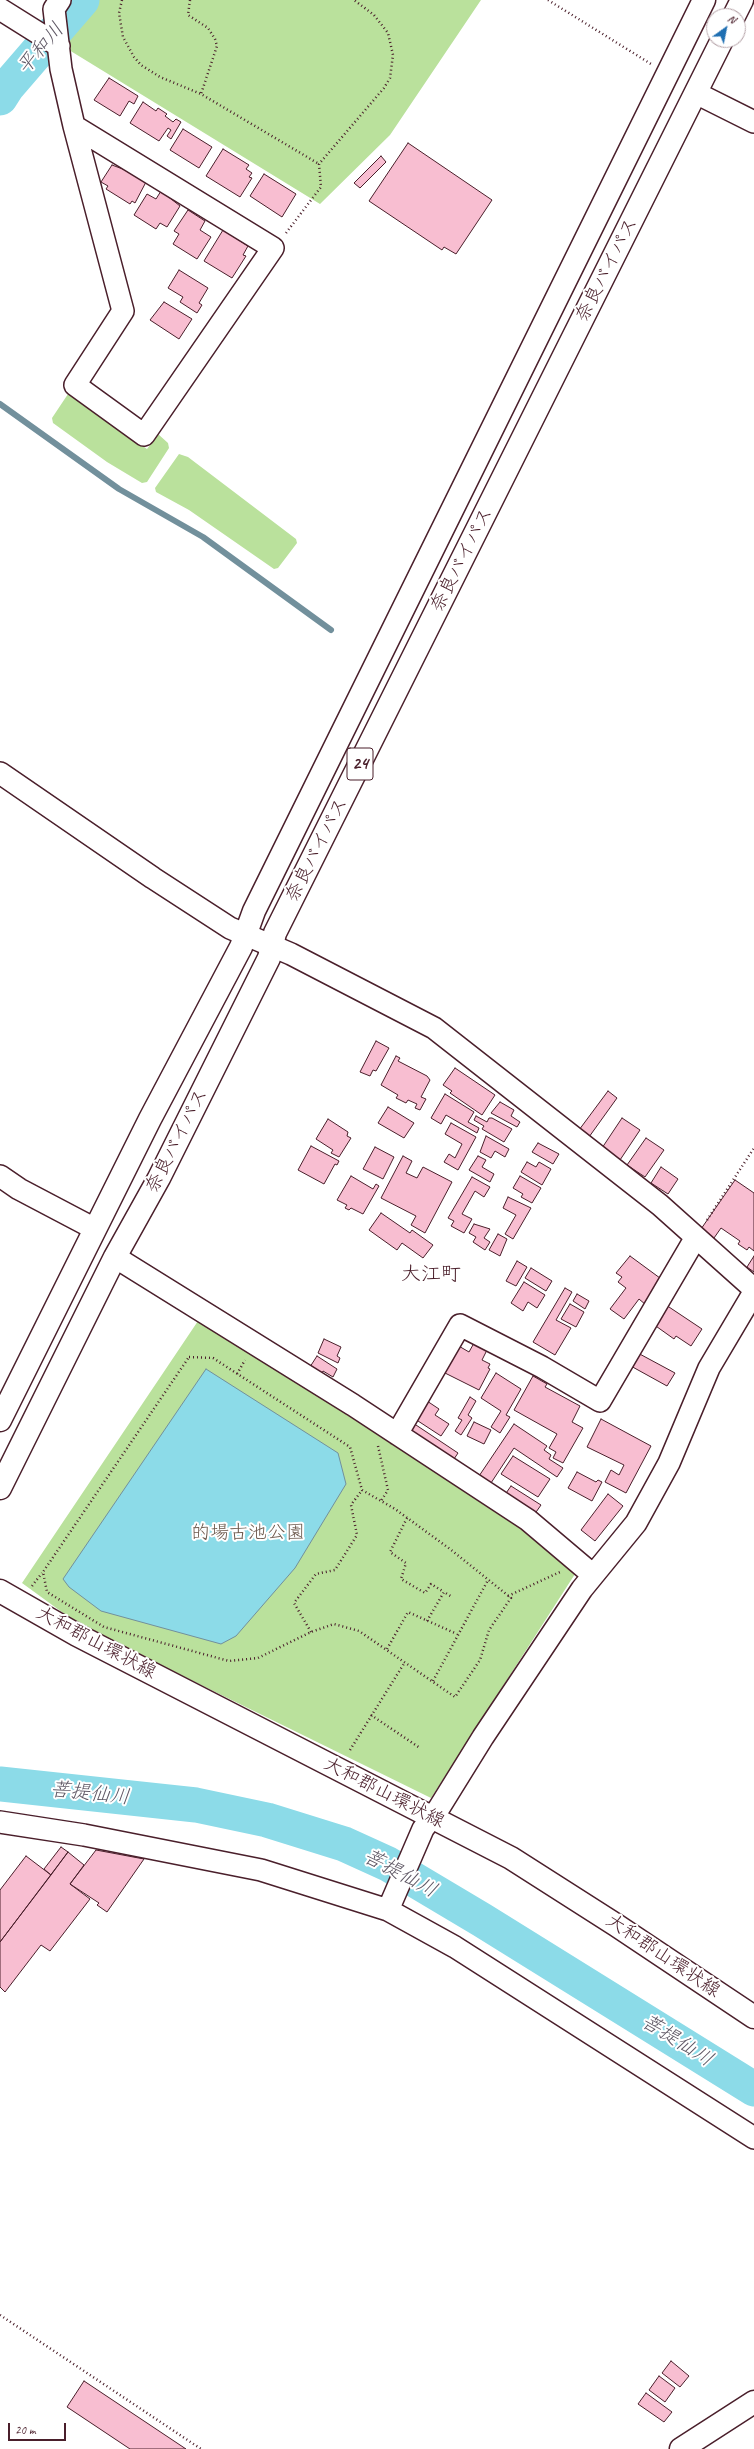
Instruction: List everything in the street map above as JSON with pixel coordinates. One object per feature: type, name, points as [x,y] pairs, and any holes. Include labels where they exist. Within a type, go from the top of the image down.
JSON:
[{"type":"main road","name":"奈良バイパス","points":[[0,1420],[150,1119],[241,947],[244,934],[704,0]]},
{"type":"main road","name":"奈良バイパス","points":[[0,1488],[115,1257],[159,1178],[269,958],[275,932],[718,48]]},
{"type":"main road","name":"大和郡山環状線","points":[[0,1591],[77,1635],[427,1823],[511,1858],[557,1886],[754,2017]]},
{"type":"main road","points":[[681,2449],[754,2402]]},
{"type":"street","points":[[60,0],[54,9],[61,69],[74,126],[123,311],[75,385],[144,435],[273,248],[74,126]]},
{"type":"street","points":[[0,9],[59,46]]},
{"type":"street","points":[[696,93],[754,122]]},
{"type":"street","points":[[0,773],[153,878],[230,928],[291,954],[434,1028],[660,1205],[754,1289]]},
{"type":"street","points":[[0,1176],[19,1189],[95,1229]]},
{"type":"street","points":[[388,1437],[460,1325],[542,1366],[600,1401],[696,1237]]},
{"type":"street","points":[[115,1257],[388,1437],[528,1520],[593,1575]]},
{"type":"street","points":[[391,1905],[427,1823],[439,1808],[488,1731],[593,1575],[639,1516],[669,1463],[709,1368],[754,1292]]},
{"type":"street","points":[[0,1822],[84,1835],[261,1870],[391,1905],[754,2138]]},
{"type":"path","points":[[122,0],[120,25],[123,37],[134,57],[150,72],[201,94],[319,164]]},
{"type":"path","points":[[190,0],[188,15],[208,28],[215,39],[217,46],[201,94]]},
{"type":"path","points":[[273,248],[321,187],[319,164],[384,88],[392,66],[393,55],[388,33],[374,15],[354,0]]},
{"type":"path","points":[[548,0],[653,65]]},
{"type":"path","points":[[696,1237],[754,1148]]},
{"type":"path","points":[[30,1589],[189,1357],[213,1358],[350,1447],[362,1490],[407,1518],[511,1598],[489,1630],[480,1660],[455,1698],[406,1662],[359,1631],[334,1624],[311,1632],[258,1658],[229,1661],[104,1627],[47,1592],[43,1572]]},
{"type":"path","points":[[381,1501],[388,1490],[378,1443],[388,1437]]},
{"type":"path","points":[[311,1632],[294,1603],[316,1574],[335,1570],[357,1534],[351,1505],[362,1490]]},
{"type":"path","points":[[407,1518],[390,1552],[406,1563],[400,1579],[425,1593],[431,1584],[452,1597]]},
{"type":"path","points":[[508,1596],[558,1575],[562,1570]]},
{"type":"path","points":[[433,1681],[457,1634],[488,1580]]},
{"type":"path","points":[[427,1621],[444,1592]]},
{"type":"path","points":[[387,1649],[408,1612],[457,1634]]},
{"type":"path","points":[[350,1750],[406,1662]]},
{"type":"path","points":[[371,1715],[420,1748]]},
{"type":"path","points":[[0,2315],[201,2449]]},
{"type":"green space","points":[[94,0],[481,0],[390,135],[320,204],[69,50],[67,44]]},
{"type":"green space","points":[[68,394],[147,449],[158,434],[168,443],[169,448],[147,482],[142,483],[107,462],[53,423],[52,418]]},
{"type":"green space","points":[[179,454],[188,457],[296,539],[297,543],[278,568],[274,569],[189,510],[156,492],[155,488]]},
{"type":"green space","name":"的場古池公園","points":[[200,1318],[526,1526],[575,1574],[431,1798],[81,1626],[22,1583]]},
{"type":"water","points":[[206,1369],[338,1453],[346,1484],[295,1568],[236,1636],[221,1644],[101,1611],[69,1587],[63,1579]]},
{"type":"building","points":[[109,78],[138,96],[134,104],[129,101],[120,116],[94,100]]},
{"type":"building","points":[[143,102],[156,111],[158,108],[167,114],[165,116],[173,122],[176,119],[181,122],[171,139],[167,136],[171,130],[168,128],[159,141],[130,123]]},
{"type":"building","points":[[183,129],[212,147],[199,168],[170,150]]},
{"type":"building","points":[[408,143],[492,200],[456,254],[444,247],[442,250],[369,201]]},
{"type":"building","points":[[223,149],[249,165],[246,169],[252,173],[249,177],[252,178],[240,197],[206,176]]},
{"type":"building","points":[[381,156],[386,162],[360,188],[354,183]]},
{"type":"building","points":[[112,165],[128,171],[146,182],[135,203],[132,201],[130,204],[106,189],[108,186],[101,182]]},
{"type":"building","points":[[264,174],[296,194],[282,217],[250,196]]},
{"type":"building","points":[[161,191],[180,206],[167,227],[160,223],[156,229],[134,215],[147,194],[156,199]]},
{"type":"building","points":[[188,210],[205,221],[200,230],[211,237],[197,259],[173,244],[179,234],[174,231]]},
{"type":"building","points":[[223,230],[248,246],[243,255],[246,256],[232,278],[204,261]]},
{"type":"building","points":[[179,270],[208,288],[199,303],[202,305],[197,313],[180,302],[183,297],[168,288]]},
{"type":"building","points":[[164,302],[192,319],[179,339],[150,320]]},
{"type":"building","points":[[376,1041],[389,1048],[376,1071],[373,1070],[370,1076],[360,1072]]},
{"type":"building","points":[[396,1056],[400,1058],[398,1061],[427,1076],[430,1080],[421,1097],[426,1099],[420,1110],[415,1108],[417,1104],[408,1100],[406,1103],[396,1098],[398,1095],[381,1085]]},
{"type":"building","points":[[455,1068],[495,1095],[482,1115],[450,1093],[452,1091],[443,1085]]},
{"type":"building","points":[[608,1091],[617,1098],[589,1137],[579,1130]]},
{"type":"building","points":[[445,1094],[474,1112],[468,1122],[479,1128],[477,1133],[446,1115],[441,1124],[431,1118]]},
{"type":"building","points":[[500,1102],[514,1110],[511,1116],[520,1122],[517,1127],[491,1113]]},
{"type":"building","points":[[388,1107],[414,1123],[404,1138],[378,1123]]},
{"type":"building","points":[[476,1116],[487,1122],[489,1118],[492,1118],[512,1129],[504,1142],[482,1129],[484,1126],[474,1120]]},
{"type":"building","points":[[622,1118],[640,1130],[620,1160],[602,1148]]},
{"type":"building","points":[[328,1119],[348,1132],[347,1136],[351,1138],[339,1157],[331,1153],[333,1150],[316,1139]]},
{"type":"building","points":[[451,1123],[476,1137],[458,1170],[444,1162],[449,1154],[455,1158],[462,1144],[445,1134]]},
{"type":"building","points":[[486,1136],[509,1149],[505,1157],[495,1151],[491,1158],[480,1152]]},
{"type":"building","points":[[646,1138],[664,1150],[645,1177],[627,1165]]},
{"type":"building","points":[[538,1143],[559,1154],[553,1164],[532,1152]]},
{"type":"building","points":[[311,1146],[339,1161],[337,1165],[335,1164],[324,1184],[298,1170]]},
{"type":"building","points":[[375,1147],[394,1157],[383,1179],[363,1169]]},
{"type":"building","points":[[403,1156],[412,1161],[406,1173],[417,1178],[423,1167],[452,1182],[425,1233],[411,1225],[416,1216],[381,1198]]},
{"type":"building","points":[[478,1156],[486,1160],[482,1167],[494,1174],[490,1182],[469,1170]]},
{"type":"building","points":[[527,1162],[536,1167],[539,1162],[551,1169],[542,1185],[521,1172]]},
{"type":"building","points":[[661,1167],[678,1179],[668,1194],[651,1183]]},
{"type":"building","points":[[351,1176],[373,1189],[376,1184],[379,1186],[363,1214],[351,1208],[349,1210],[345,1208],[347,1205],[337,1200]]},
{"type":"building","points":[[520,1176],[541,1188],[532,1203],[521,1197],[523,1194],[513,1188]]},
{"type":"building","points":[[472,1177],[490,1187],[484,1197],[475,1191],[462,1214],[472,1219],[464,1233],[451,1226],[454,1221],[448,1218]]},
{"type":"building","points":[[735,1180],[754,1193],[754,1251],[749,1247],[747,1250],[738,1244],[740,1241],[721,1228],[714,1238],[701,1229]]},
{"type":"building","points":[[508,1197],[531,1208],[513,1239],[505,1234],[516,1215],[503,1208]]},
{"type":"building","points":[[381,1213],[410,1233],[412,1230],[433,1245],[423,1258],[402,1243],[397,1250],[369,1230]]},
{"type":"building","points":[[474,1224],[490,1229],[484,1238],[490,1242],[485,1250],[473,1242],[476,1237],[469,1233]]},
{"type":"building","points":[[498,1234],[507,1239],[500,1256],[489,1250]]},
{"type":"building","points":[[630,1256],[664,1281],[646,1305],[639,1299],[624,1319],[610,1309],[626,1288],[618,1282],[622,1277],[616,1273]]},
{"type":"building","points":[[754,1256],[754,1272],[747,1267]]},
{"type":"building","points":[[517,1261],[527,1267],[516,1286],[506,1281]]},
{"type":"building","points":[[531,1268],[552,1281],[546,1291],[525,1278]]},
{"type":"building","points":[[524,1282],[545,1295],[537,1308],[528,1302],[523,1311],[511,1303]]},
{"type":"building","points":[[565,1288],[572,1292],[556,1320],[571,1328],[555,1355],[533,1342]]},
{"type":"building","points":[[577,1294],[589,1301],[585,1309],[573,1301]]},
{"type":"building","points":[[570,1304],[584,1312],[576,1327],[561,1319]]},
{"type":"building","points":[[666,1305],[702,1329],[691,1346],[676,1336],[674,1339],[653,1324]]},
{"type":"building","points":[[324,1339],[341,1347],[337,1356],[340,1358],[338,1363],[318,1353]]},
{"type":"building","points":[[474,1343],[487,1350],[482,1360],[490,1364],[488,1368],[490,1369],[479,1390],[443,1372],[457,1345],[469,1352]]},
{"type":"building","points":[[636,1352],[675,1373],[667,1386],[629,1365]]},
{"type":"building","points":[[317,1356],[337,1369],[333,1377],[323,1371],[320,1377],[308,1370]]},
{"type":"building","points":[[496,1373],[521,1389],[506,1415],[510,1417],[500,1433],[491,1427],[501,1411],[481,1398]]},
{"type":"building","points":[[533,1376],[547,1384],[545,1387],[580,1406],[572,1422],[583,1428],[563,1463],[553,1458],[556,1452],[549,1448],[557,1434],[514,1410]]},
{"type":"building","points":[[470,1397],[476,1401],[468,1415],[472,1418],[461,1435],[455,1431],[462,1420],[458,1418]]},
{"type":"building","points":[[427,1401],[439,1409],[435,1415],[449,1424],[441,1436],[415,1419]]},
{"type":"building","points":[[601,1419],[651,1446],[626,1493],[605,1482],[611,1470],[619,1475],[624,1465],[587,1447]]},
{"type":"building","points":[[474,1422],[491,1430],[484,1444],[467,1436]]},
{"type":"building","points":[[413,1423],[458,1453],[452,1462],[407,1432]]},
{"type":"building","points":[[514,1424],[547,1446],[544,1450],[551,1455],[549,1459],[563,1468],[557,1477],[514,1448],[489,1486],[477,1479]]},
{"type":"building","points":[[513,1456],[550,1479],[538,1497],[501,1474]]},
{"type":"building","points":[[577,1472],[596,1482],[598,1480],[602,1482],[592,1501],[568,1488]]},
{"type":"building","points":[[511,1486],[541,1505],[534,1515],[504,1496]]},
{"type":"building","points":[[608,1494],[623,1506],[595,1541],[581,1530]]},
{"type":"building","points":[[61,1847],[68,1852],[51,1875],[44,1869]]},
{"type":"building","points":[[96,1850],[144,1859],[107,1912],[97,1905],[99,1903],[70,1884]]},
{"type":"building","points":[[68,1852],[84,1865],[70,1884],[90,1899],[50,1951],[41,1945],[5,1992],[0,1987],[0,1942]]},
{"type":"building","points":[[26,1856],[51,1875],[0,1942],[0,1890]]},
{"type":"building","points":[[671,2361],[689,2376],[680,2387],[662,2373]]},
{"type":"building","points":[[659,2376],[675,2388],[665,2402],[649,2390]]},
{"type":"building","points":[[84,2381],[186,2449],[130,2449],[67,2407]]},
{"type":"building","points":[[646,2393],[672,2412],[664,2422],[638,2404]]},
{"type":"waterway","name":"平和川","points":[[0,98],[7,87],[82,0]]},
{"type":"waterway","points":[[0,404],[119,489],[203,537],[331,630]]},
{"type":"waterway","name":"菩提仙川","points":[[0,1784],[196,1805],[267,1820],[344,1844],[388,1864],[482,1920],[754,2089]]},
{"type":"district","name":"大江町","points":[[431,1275]]}]
